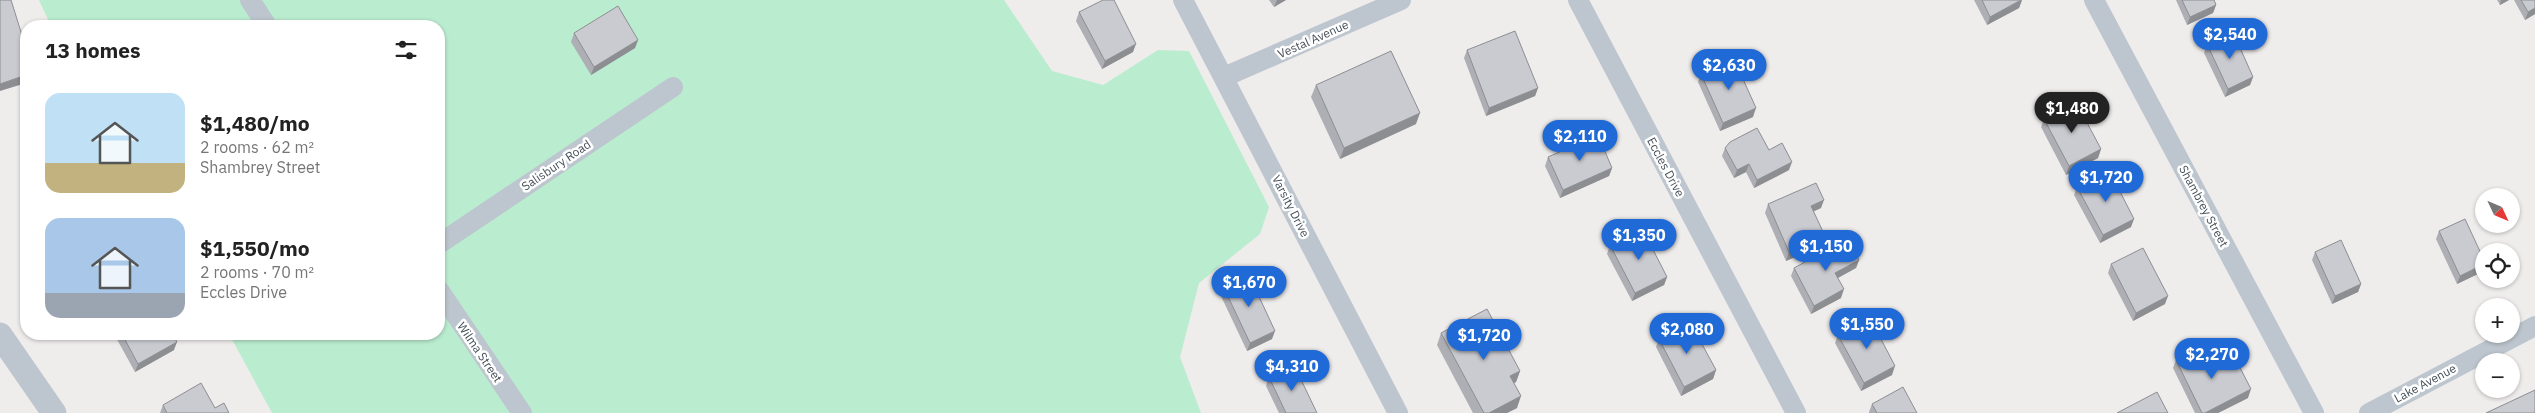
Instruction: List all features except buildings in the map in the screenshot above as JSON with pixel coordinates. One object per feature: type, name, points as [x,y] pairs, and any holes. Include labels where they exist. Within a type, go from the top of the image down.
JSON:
[{"type":"street","points":[[250,0],[263,20]]},
{"type":"street","name":"Varsity Drive","points":[[1183,0],[1398,413]]},
{"type":"street","name":"Vestal Avenue","points":[[1224,78],[1401,0]]},
{"type":"street","name":"Eccles Drive","points":[[1578,0],[1796,413]]},
{"type":"street","name":"Shambrey Street","points":[[2094,0],[2314,413]]},
{"type":"street","name":"Salisbury Road","points":[[445,240],[673,87]]},
{"type":"street","name":"Wilma Street","points":[[445,299],[522,413]]},
{"type":"street","name":"Lake Avenue","points":[[2368,413],[2535,326]]},
{"type":"street","points":[[0,335],[54,413]]},
{"type":"green space","points":[[39,0],[1004,0],[1052,71],[1103,85],[1158,50],[1189,51],[1269,207],[1260,234],[1199,283],[1180,357],[1201,413],[272,413],[232,340],[445,340],[445,20],[48,20]]}]
